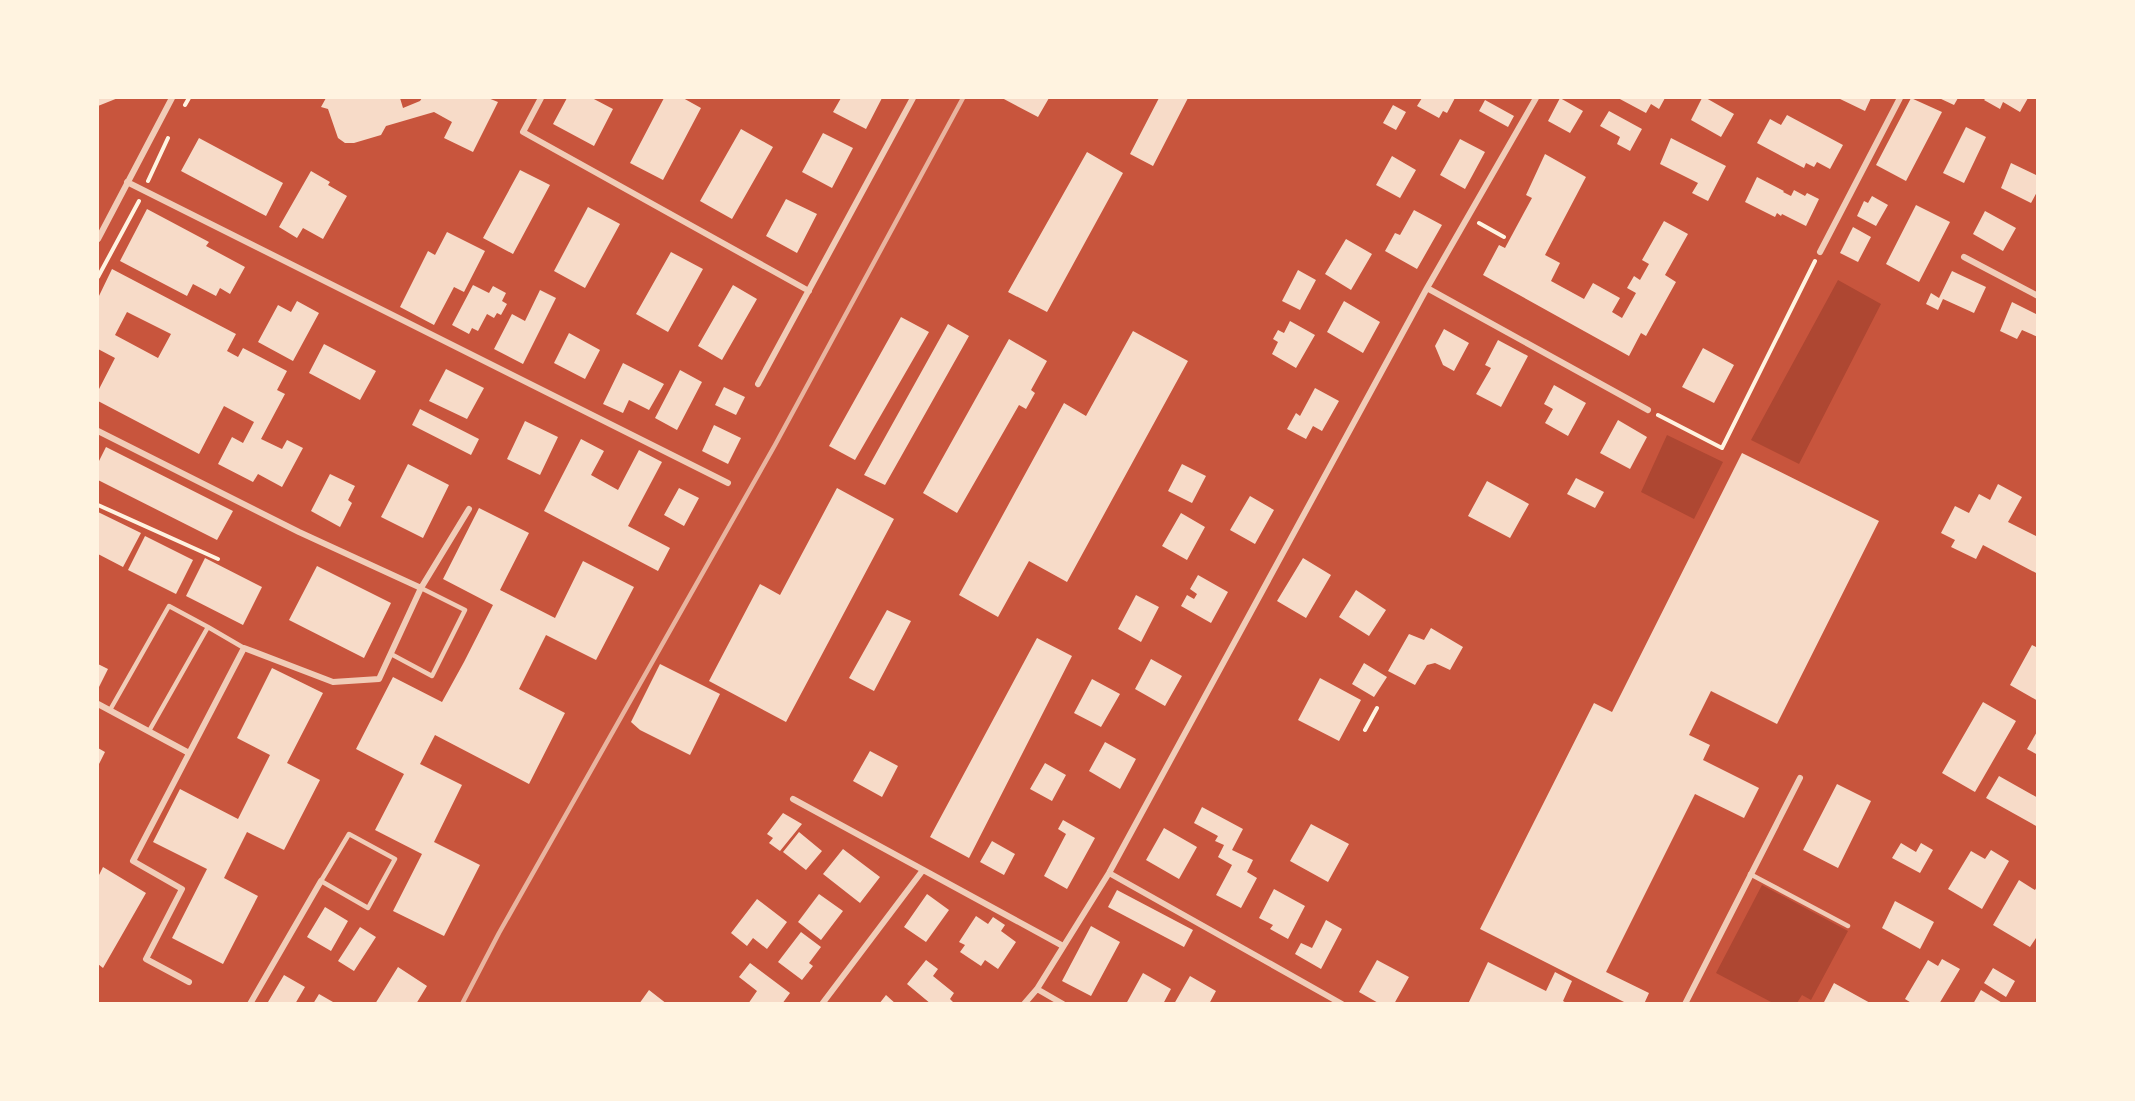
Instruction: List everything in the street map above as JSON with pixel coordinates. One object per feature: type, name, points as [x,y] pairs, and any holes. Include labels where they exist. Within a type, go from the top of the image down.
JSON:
[{"type":"street","points":[[98,239],[172,98]]},
{"type":"street","points":[[541,98],[523,132],[809,291]]},
{"type":"street","points":[[758,384],[913,98]]},
{"type":"street","points":[[1024,1004],[1037,989],[1109,873],[1427,288],[1536,98]]},
{"type":"street","points":[[1820,252],[1900,98]]},
{"type":"street","points":[[127,182],[728,483]]},
{"type":"street","points":[[1964,257],[2037,296]]},
{"type":"street","points":[[1427,288],[1648,410]]},
{"type":"street","points":[[98,431],[299,532],[421,588]]},
{"type":"street","points":[[189,982],[146,959],[182,890],[134,861],[244,648],[333,682],[380,679],[421,588],[469,508]]},
{"type":"street","points":[[98,704],[189,753]]},
{"type":"street","points":[[1685,1004],[1800,778]]},
{"type":"street","points":[[793,799],[1063,946]]},
{"type":"street","points":[[822,1004],[923,870]]},
{"type":"street","points":[[1109,873],[1342,1004]]},
{"type":"street","points":[[250,1004],[321,881]]},
{"type":"street","points":[[1037,989],[1063,1004]]},
{"type":"lane","points":[[391,654],[432,676],[465,610],[421,588]]},
{"type":"lane","points":[[110,710],[169,606],[244,648]]},
{"type":"lane","points":[[148,731],[208,627]]},
{"type":"lane","points":[[349,834],[395,860],[368,908],[321,881],[349,834]]},
{"type":"lane","points":[[1750,874],[1848,926]]},
{"type":"path","points":[[1468,217],[1504,237]]},
{"type":"path","points":[[1648,410],[1722,448],[1820,252]]},
{"type":"path","points":[[98,505],[218,559]]},
{"type":"path","points":[[1365,730],[1377,708]]},
{"type":"shaded area","points":[[1838,280],[1881,304],[1799,464],[1751,440]]},
{"type":"shaded area","points":[[1667,435],[1723,462],[1694,519],[1641,492]]},
{"type":"shaded area","points":[[1762,885],[1848,931],[1811,1000],[1802,995],[1797,1003],[1773,1003],[1716,973]]},
{"type":"building","points":[[98,98],[118,98],[98,106]]},
{"type":"building","points":[[326,98],[400,98],[403,108],[422,98],[488,98],[498,102],[473,152],[444,138],[452,122],[434,112],[386,126],[381,135],[354,143],[345,143],[338,138],[328,109],[321,107]]},
{"type":"building","points":[[567,98],[592,98],[613,109],[594,146],[553,124]]},
{"type":"building","points":[[664,98],[683,98],[701,108],[663,180],[630,163]]},
{"type":"building","points":[[841,98],[882,98],[866,129],[833,112]]},
{"type":"building","points":[[1002,98],[1049,98],[1038,117]]},
{"type":"building","points":[[1159,98],[1188,98],[1153,166],[1130,154]]},
{"type":"building","points":[[1422,98],[1455,98],[1447,113],[1443,111],[1439,118],[1417,106]]},
{"type":"building","points":[[1560,98],[1583,111],[1570,133],[1548,121]]},
{"type":"building","points":[[1618,98],[1665,98],[1659,109],[1651,104],[1646,113]]},
{"type":"building","points":[[1702,98],[1734,114],[1721,137],[1691,120]]},
{"type":"building","points":[[1838,98],[1871,98],[1865,111]]},
{"type":"building","points":[[1911,98],[1942,112],[1906,181],[1876,165]]},
{"type":"building","points":[[1939,98],[1958,98],[1954,105]]},
{"type":"building","points":[[1986,98],[2028,98],[2020,112],[2003,102],[2000,109],[1984,100]]},
{"type":"building","points":[[1485,100],[1514,116],[1508,127],[1479,111]]},
{"type":"building","points":[[1393,105],[1406,112],[1396,130],[1383,123]]},
{"type":"building","points":[[1609,111],[1642,129],[1630,151],[1617,144],[1620,137],[1600,126]]},
{"type":"building","points":[[1787,115],[1843,145],[1830,169],[1817,162],[1814,167],[1806,163],[1804,168],[1757,143],[1770,119],[1781,125]]},
{"type":"building","points":[[1966,127],[1986,137],[1964,183],[1943,173]]},
{"type":"building","points":[[741,129],[773,147],[732,219],[700,201]]},
{"type":"building","points":[[823,133],[853,148],[832,188],[802,172]]},
{"type":"building","points":[[199,138],[283,183],[266,216],[181,171]]},
{"type":"building","points":[[1671,138],[1726,166],[1708,201],[1692,193],[1698,183],[1660,164]]},
{"type":"building","points":[[1460,139],[1485,152],[1465,189],[1440,175]]},
{"type":"building","points":[[1087,152],[1123,173],[1047,312],[1008,292]]},
{"type":"building","points":[[1545,154],[1586,177],[1545,255],[1560,263],[1551,281],[1584,299],[1593,283],[1620,298],[1612,312],[1622,318],[1636,293],[1627,288],[1634,276],[1640,280],[1649,264],[1642,260],[1664,221],[1688,234],[1665,275],[1676,282],[1646,336],[1641,333],[1629,356],[1483,275],[1499,245],[1505,248],[1532,198],[1526,195]]},
{"type":"building","points":[[1392,156],[1416,170],[1400,198],[1376,185]]},
{"type":"building","points":[[2011,163],[2038,176],[2038,190],[2031,203],[2001,188]]},
{"type":"building","points":[[520,170],[550,185],[513,254],[483,238]]},
{"type":"building","points":[[311,171],[330,182],[328,185],[347,196],[323,239],[303,228],[297,238],[279,227]]},
{"type":"building","points":[[1757,177],[1791,196],[1794,190],[1805,196],[1807,193],[1819,199],[1806,226],[1782,214],[1781,216],[1777,213],[1775,217],[1745,202]]},
{"type":"building","points":[[1872,196],[1888,205],[1876,226],[1857,216],[1864,201],[1868,203]]},
{"type":"building","points":[[786,199],[817,214],[797,253],[766,236]]},
{"type":"building","points":[[1916,205],[1950,222],[1919,282],[1886,264]]},
{"type":"building","points":[[588,207],[620,224],[585,288],[554,271]]},
{"type":"building","points":[[147,209],[209,242],[206,246],[245,267],[230,294],[220,288],[216,296],[193,284],[187,296],[120,261]]},
{"type":"building","points":[[1414,210],[1442,225],[1417,269],[1385,251],[1395,233],[1400,235]]},
{"type":"building","points":[[1985,211],[2016,228],[2003,251],[1973,234]]},
{"type":"building","points":[[1853,227],[1871,237],[1858,262],[1840,253]]},
{"type":"building","points":[[447,232],[485,251],[464,292],[454,287],[434,325],[400,307],[428,251],[435,255]]},
{"type":"building","points":[[1346,239],[1372,254],[1351,290],[1325,274]]},
{"type":"building","points":[[671,252],[703,269],[668,332],[636,314]]},
{"type":"building","points":[[112,269],[236,334],[227,351],[238,357],[243,348],[287,371],[277,390],[285,394],[261,439],[282,449],[287,440],[303,448],[282,487],[258,474],[253,482],[218,464],[232,437],[243,443],[254,422],[224,406],[199,454],[98,401],[98,391],[115,358],[98,349],[98,298]],"holes":[[[127,312],[171,334],[158,358],[115,335]]]},
{"type":"building","points":[[1298,270],[1316,280],[1300,310],[1282,301]]},
{"type":"building","points":[[1952,271],[1986,287],[1974,313],[1943,299],[1938,310],[1926,304],[1931,293],[1939,298]]},
{"type":"building","points":[[473,285],[489,293],[493,286],[506,293],[502,301],[507,304],[501,315],[497,313],[494,318],[487,314],[478,331],[472,328],[469,334],[452,325]]},
{"type":"building","points":[[733,285],[757,299],[722,360],[698,346]]},
{"type":"building","points":[[540,290],[556,298],[523,364],[494,349],[512,314],[525,321]]},
{"type":"building","points":[[297,301],[319,313],[293,361],[258,342],[278,305],[291,312]]},
{"type":"building","points":[[1344,301],[1380,322],[1363,353],[1327,332]]},
{"type":"building","points":[[2012,302],[2038,315],[2038,337],[2022,330],[2017,339],[2000,331]]},
{"type":"building","points":[[901,317],[929,332],[855,460],[829,446]]},
{"type":"building","points":[[1290,321],[1315,335],[1296,368],[1272,354],[1278,342],[1273,339],[1278,330],[1284,333]]},
{"type":"building","points":[[948,324],[969,336],[885,485],[864,475]]},
{"type":"building","points":[[1444,329],[1469,343],[1454,371],[1443,365],[1435,346]]},
{"type":"building","points":[[1133,331],[1188,361],[1067,582],[1029,561],[998,617],[959,595],[1064,403],[1086,416]]},
{"type":"building","points":[[569,333],[600,350],[585,379],[554,363]]},
{"type":"building","points":[[1009,339],[1047,361],[1031,390],[1035,393],[1026,409],[1019,405],[957,513],[923,493]]},
{"type":"building","points":[[1498,340],[1528,356],[1501,407],[1476,394],[1491,368],[1485,365]]},
{"type":"building","points":[[324,344],[376,371],[360,400],[309,373]]},
{"type":"building","points":[[1703,348],[1734,365],[1714,403],[1682,387]]},
{"type":"building","points":[[623,363],[664,384],[649,410],[629,400],[623,413],[603,404]]},
{"type":"building","points":[[446,369],[484,388],[467,419],[429,401]]},
{"type":"building","points":[[680,370],[702,382],[677,430],[655,418]]},
{"type":"building","points":[[1554,385],[1586,403],[1568,436],[1545,423],[1553,409],[1544,404]]},
{"type":"building","points":[[724,387],[745,397],[736,415],[715,405]]},
{"type":"building","points":[[1315,388],[1339,401],[1322,431],[1313,426],[1306,439],[1287,429],[1296,413],[1300,416]]},
{"type":"building","points":[[420,409],[479,439],[471,455],[412,425]]},
{"type":"building","points":[[1618,420],[1647,437],[1630,469],[1600,453]]},
{"type":"building","points":[[525,421],[558,437],[540,475],[507,459]]},
{"type":"building","points":[[714,425],[741,438],[728,464],[702,451]]},
{"type":"building","points":[[581,439],[604,451],[591,475],[618,490],[639,450],[662,462],[628,526],[670,548],[658,571],[544,511]]},
{"type":"building","points":[[106,447],[233,511],[217,540],[98,480],[98,463]]},
{"type":"building","points":[[1742,453],[1879,521],[1777,724],[1711,691],[1689,735],[1710,745],[1703,760],[1759,788],[1744,818],[1695,794],[1606,972],[1649,993],[1644,1004],[1628,1004],[1480,929],[1594,703],[1612,712]]},
{"type":"building","points":[[408,464],[449,485],[423,538],[381,517]]},
{"type":"building","points":[[1182,464],[1206,476],[1192,503],[1168,491]]},
{"type":"building","points":[[330,474],[355,486],[348,500],[352,503],[340,527],[311,511]]},
{"type":"building","points":[[1576,478],[1604,492],[1595,508],[1567,494]]},
{"type":"building","points":[[1487,481],[1529,504],[1510,538],[1468,516]]},
{"type":"building","points":[[1998,484],[2022,497],[2008,522],[2038,537],[2038,574],[1983,545],[1976,559],[1951,547],[1955,540],[1941,533],[1955,506],[1969,513],[1979,494],[1990,500]]},
{"type":"building","points":[[679,488],[699,498],[684,526],[664,515]]},
{"type":"building","points":[[837,488],[894,519],[786,722],[709,681],[760,584],[780,595]]},
{"type":"building","points":[[1250,496],[1274,510],[1255,544],[1230,530]]},
{"type":"building","points":[[479,508],[529,533],[500,590],[555,618],[583,561],[634,587],[596,660],[546,635],[519,689],[565,713],[529,784],[435,735],[420,764],[462,785],[434,842],[480,865],[444,936],[393,911],[422,854],[375,830],[404,774],[356,749],[393,677],[442,702],[464,662],[493,605],[443,579]]},
{"type":"building","points":[[98,512],[141,533],[123,567],[98,554]]},
{"type":"building","points":[[1181,513],[1205,527],[1187,560],[1162,546]]},
{"type":"building","points":[[145,536],[193,560],[176,594],[128,570]]},
{"type":"building","points":[[205,558],[262,587],[243,625],[186,596]]},
{"type":"building","points":[[1303,558],[1331,575],[1306,618],[1277,601]]},
{"type":"building","points":[[317,566],[391,603],[364,658],[289,620]]},
{"type":"building","points":[[1198,575],[1228,592],[1211,623],[1181,606],[1187,595],[1194,599],[1197,594],[1190,589]]},
{"type":"building","points":[[1356,590],[1386,610],[1369,636],[1339,617]]},
{"type":"building","points":[[1136,595],[1159,607],[1141,642],[1118,629]]},
{"type":"building","points":[[887,610],[911,621],[874,691],[849,678]]},
{"type":"building","points":[[1431,628],[1463,647],[1450,670],[1435,663],[1427,665],[1415,685],[1388,671],[1409,634],[1424,640]]},
{"type":"building","points":[[1037,638],[1072,656],[969,858],[930,837]]},
{"type":"building","points":[[2032,645],[2038,648],[2038,701],[2010,685]]},
{"type":"building","points":[[1151,659],[1182,676],[1165,706],[1135,689]]},
{"type":"building","points":[[1364,663],[1387,677],[1374,697],[1352,684]]},
{"type":"building","points":[[98,664],[108,669],[98,689]]},
{"type":"building","points":[[660,664],[720,694],[690,755],[640,730],[631,722]]},
{"type":"building","points":[[272,668],[323,693],[287,763],[320,780],[284,850],[247,832],[224,878],[258,896],[223,964],[172,938],[207,869],[153,842],[180,789],[238,819],[270,755],[237,738]]},
{"type":"building","points":[[1320,678],[1361,700],[1339,741],[1298,720]]},
{"type":"building","points":[[1092,679],[1120,694],[1101,727],[1074,713]]},
{"type":"building","points":[[1983,702],[2016,721],[1975,792],[1942,773]]},
{"type":"building","points":[[2038,730],[2038,755],[2027,749]]},
{"type":"building","points":[[1105,742],[1136,759],[1120,789],[1089,771]]},
{"type":"building","points":[[98,748],[105,752],[98,766]]},
{"type":"building","points":[[870,751],[898,766],[882,797],[853,781]]},
{"type":"building","points":[[1045,763],[1066,775],[1052,801],[1030,789]]},
{"type":"building","points":[[1999,776],[2038,798],[2038,827],[1986,798]]},
{"type":"building","points":[[1837,784],[1871,801],[1838,868],[1803,850]]},
{"type":"building","points":[[1202,807],[1243,829],[1232,850],[1253,860],[1247,872],[1257,878],[1241,908],[1216,895],[1232,865],[1218,857],[1224,845],[1215,841],[1218,836],[1194,823]]},
{"type":"building","points":[[783,813],[802,824],[780,851],[769,843],[773,838],[767,834]]},
{"type":"building","points":[[1063,820],[1095,838],[1067,889],[1044,876],[1066,834],[1058,829]]},
{"type":"building","points":[[1311,824],[1349,844],[1328,882],[1290,861]]},
{"type":"building","points":[[1164,828],[1197,847],[1179,879],[1146,860]]},
{"type":"building","points":[[799,832],[822,851],[806,870],[783,852]]},
{"type":"building","points":[[992,841],[1015,854],[1004,875],[980,862]]},
{"type":"building","points":[[1901,843],[1916,852],[1921,843],[1933,850],[1920,873],[1892,858]]},
{"type":"building","points":[[843,849],[880,877],[860,903],[823,874]]},
{"type":"building","points":[[1991,850],[2009,861],[1982,909],[1948,889],[1971,851],[1985,859]]},
{"type":"building","points":[[103,867],[146,893],[103,968],[98,964],[98,877]]},
{"type":"building","points":[[2019,880],[2035,890],[2038,885],[2038,935],[2030,947],[1993,925]]},
{"type":"building","points":[[1274,889],[1305,906],[1288,939],[1270,929],[1273,925],[1259,918]]},
{"type":"building","points":[[1117,890],[1193,930],[1184,947],[1108,907]]},
{"type":"building","points":[[819,894],[843,911],[821,940],[798,922]]},
{"type":"building","points":[[927,894],[949,910],[926,942],[904,927]]},
{"type":"building","points":[[757,899],[787,922],[767,949],[753,938],[747,946],[731,933]]},
{"type":"building","points":[[1895,901],[1934,922],[1920,949],[1882,928]]},
{"type":"building","points":[[325,907],[348,921],[331,951],[307,937]]},
{"type":"building","points":[[976,916],[988,924],[993,917],[1005,925],[1001,931],[1016,942],[998,969],[985,960],[981,966],[960,952],[965,945],[959,942]]},
{"type":"building","points":[[1326,920],[1342,929],[1321,969],[1295,954],[1301,943],[1312,948]]},
{"type":"building","points":[[1091,926],[1120,942],[1091,996],[1062,981]]},
{"type":"building","points":[[360,927],[376,937],[354,971],[338,961]]},
{"type":"building","points":[[801,932],[821,947],[809,963],[813,966],[802,980],[778,962]]},
{"type":"building","points":[[1942,959],[1960,969],[1939,1004],[1913,1004],[1905,999],[1928,960],[1938,966]]},
{"type":"building","points":[[926,960],[938,969],[933,976],[954,993],[950,999],[955,1004],[931,1004],[907,984]]},
{"type":"building","points":[[1377,960],[1409,977],[1394,1004],[1380,1004],[1359,992]]},
{"type":"building","points":[[1488,962],[1546,991],[1555,972],[1572,981],[1563,1001],[1568,1004],[1468,1004]]},
{"type":"building","points":[[750,963],[790,993],[782,1004],[748,1004],[757,991],[739,977]]},
{"type":"building","points":[[398,967],[427,986],[416,1004],[375,1004]]},
{"type":"building","points":[[1993,968],[2015,981],[2006,997],[1984,983]]},
{"type":"building","points":[[1143,973],[1171,989],[1163,1004],[1126,1004]]},
{"type":"building","points":[[284,975],[305,987],[295,1004],[271,1004],[268,1002]]},
{"type":"building","points":[[1190,976],[1216,991],[1209,1004],[1174,1004]]},
{"type":"building","points":[[1834,983],[1872,1004],[1823,1004]]},
{"type":"building","points":[[649,990],[667,1004],[639,1004]]},
{"type":"building","points":[[1981,990],[2004,1004],[1973,1004]]},
{"type":"building","points":[[319,994],[333,1002],[332,1004],[313,1004]]},
{"type":"building","points":[[886,995],[896,1004],[879,1004]]},
{"type":"railway","points":[[462,1004],[499,933],[775,445],[963,98]]}]
